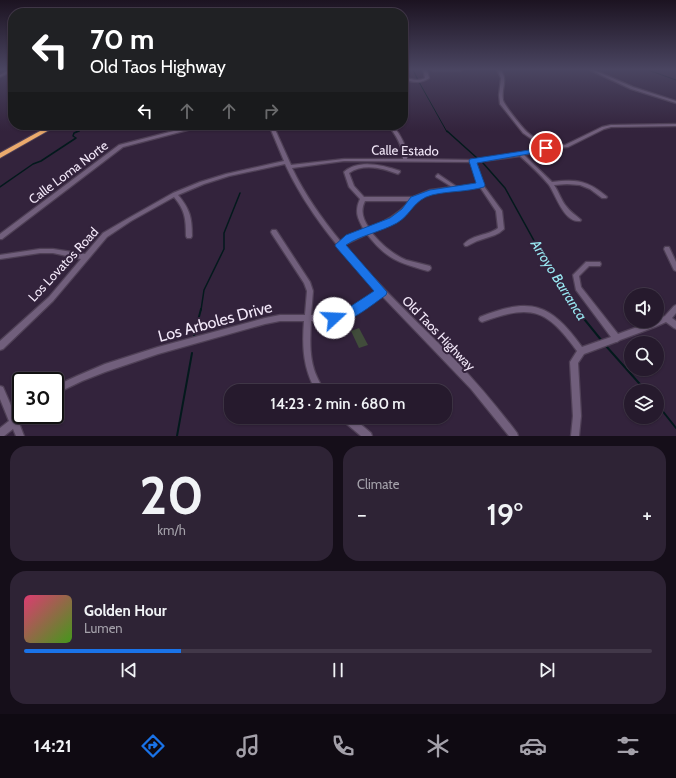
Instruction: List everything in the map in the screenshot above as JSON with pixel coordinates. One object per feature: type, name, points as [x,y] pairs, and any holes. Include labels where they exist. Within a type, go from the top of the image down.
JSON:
[{"type":"highway","points":[[0,152],[39,130]]},
{"type":"highway","points":[[0,156],[47,130]]},
{"type":"street","points":[[501,90],[500,99],[502,104],[525,132],[546,148]]},
{"type":"street","points":[[639,90],[676,102]]},
{"type":"street","name":"Calle Estado","points":[[288,164],[344,160],[473,161],[521,154],[546,148],[566,146],[603,128],[611,126],[676,125]]},
{"type":"street","name":"Calle Loma Norte","points":[[0,237],[121,146],[183,130]]},
{"type":"street","name":"Old Taos Highway","points":[[273,130],[288,164],[311,206],[340,245],[382,292],[474,387],[514,436]]},
{"type":"street","points":[[395,130],[406,154],[405,161]]},
{"type":"street","points":[[521,154],[551,184],[562,207],[568,214],[578,220]]},
{"type":"street","points":[[467,244],[474,238],[495,234],[501,229],[499,211],[481,185],[473,161]]},
{"type":"street","name":"Los Lovatos Road","points":[[0,346],[51,299],[105,235],[152,206],[175,194],[228,175],[288,164]]},
{"type":"street","points":[[398,172],[384,168],[358,166],[351,168],[346,172],[352,188],[363,199],[414,199],[430,192],[481,185]]},
{"type":"street","points":[[438,176],[456,188]]},
{"type":"street","points":[[551,184],[569,182],[586,183],[594,188],[604,198]]},
{"type":"street","points":[[175,194],[184,204],[189,214],[189,236]]},
{"type":"street","points":[[363,199],[358,212],[368,230],[383,249],[394,257],[428,268]]},
{"type":"street","points":[[340,245],[350,238],[393,221],[405,211],[414,199]]},
{"type":"street","points":[[274,232],[307,282],[310,291],[306,348],[307,364],[315,384]]},
{"type":"street","points":[[666,249],[676,268]]},
{"type":"street","points":[[0,257],[40,251],[53,251],[86,257]]},
{"type":"street","points":[[598,264],[588,264],[576,275],[578,288],[614,340]]},
{"type":"street","name":"Los Arboles Drive","points":[[64,385],[105,367],[264,321],[280,318],[334,318],[348,314],[382,292]]},
{"type":"street","points":[[482,319],[505,310],[522,308],[540,310],[566,329],[581,351]]},
{"type":"street","points":[[575,436],[577,416],[574,362],[581,351],[614,340],[667,318],[676,308]]},
{"type":"street","points":[[667,318],[676,326]]},
{"type":"street","points":[[0,390],[12,417]]},
{"type":"street","points":[[0,434],[12,423]]},
{"type":"street","points":[[15,424],[20,436]]},
{"type":"street","points":[[353,424],[368,436]]},
{"type":"green space","points":[[359,328],[368,345],[359,348],[351,331]]},
{"type":"waterway","name":"Arroyo Barranca","points":[[424,90],[447,132]]},
{"type":"waterway","points":[[0,187],[33,164],[41,161],[76,138],[73,136],[74,133],[79,131]]},
{"type":"waterway","name":"Arroyo Barranca","points":[[447,131],[477,158]]},
{"type":"waterway","name":"Arroyo Barranca","points":[[483,163],[505,188],[548,266],[577,310]]},
{"type":"waterway","points":[[201,310],[204,290],[224,249],[224,233],[240,193]]},
{"type":"waterway","points":[[194,336],[201,309]]},
{"type":"waterway","name":"Arroyo Barranca","points":[[576,309],[602,341]]},
{"type":"waterway","name":"Arroyo Barranca","points":[[606,346],[640,384]]},
{"type":"waterway","points":[[177,436],[192,353]]},
{"type":"waterway","name":"Arroyo Barranca","points":[[664,413],[676,428]]},
{"type":"route","points":[[334,318],[348,314],[382,292],[340,245],[350,238],[393,221],[405,211],[414,199],[430,192],[481,185],[474,168],[473,161],[538,151],[546,148]]}]
